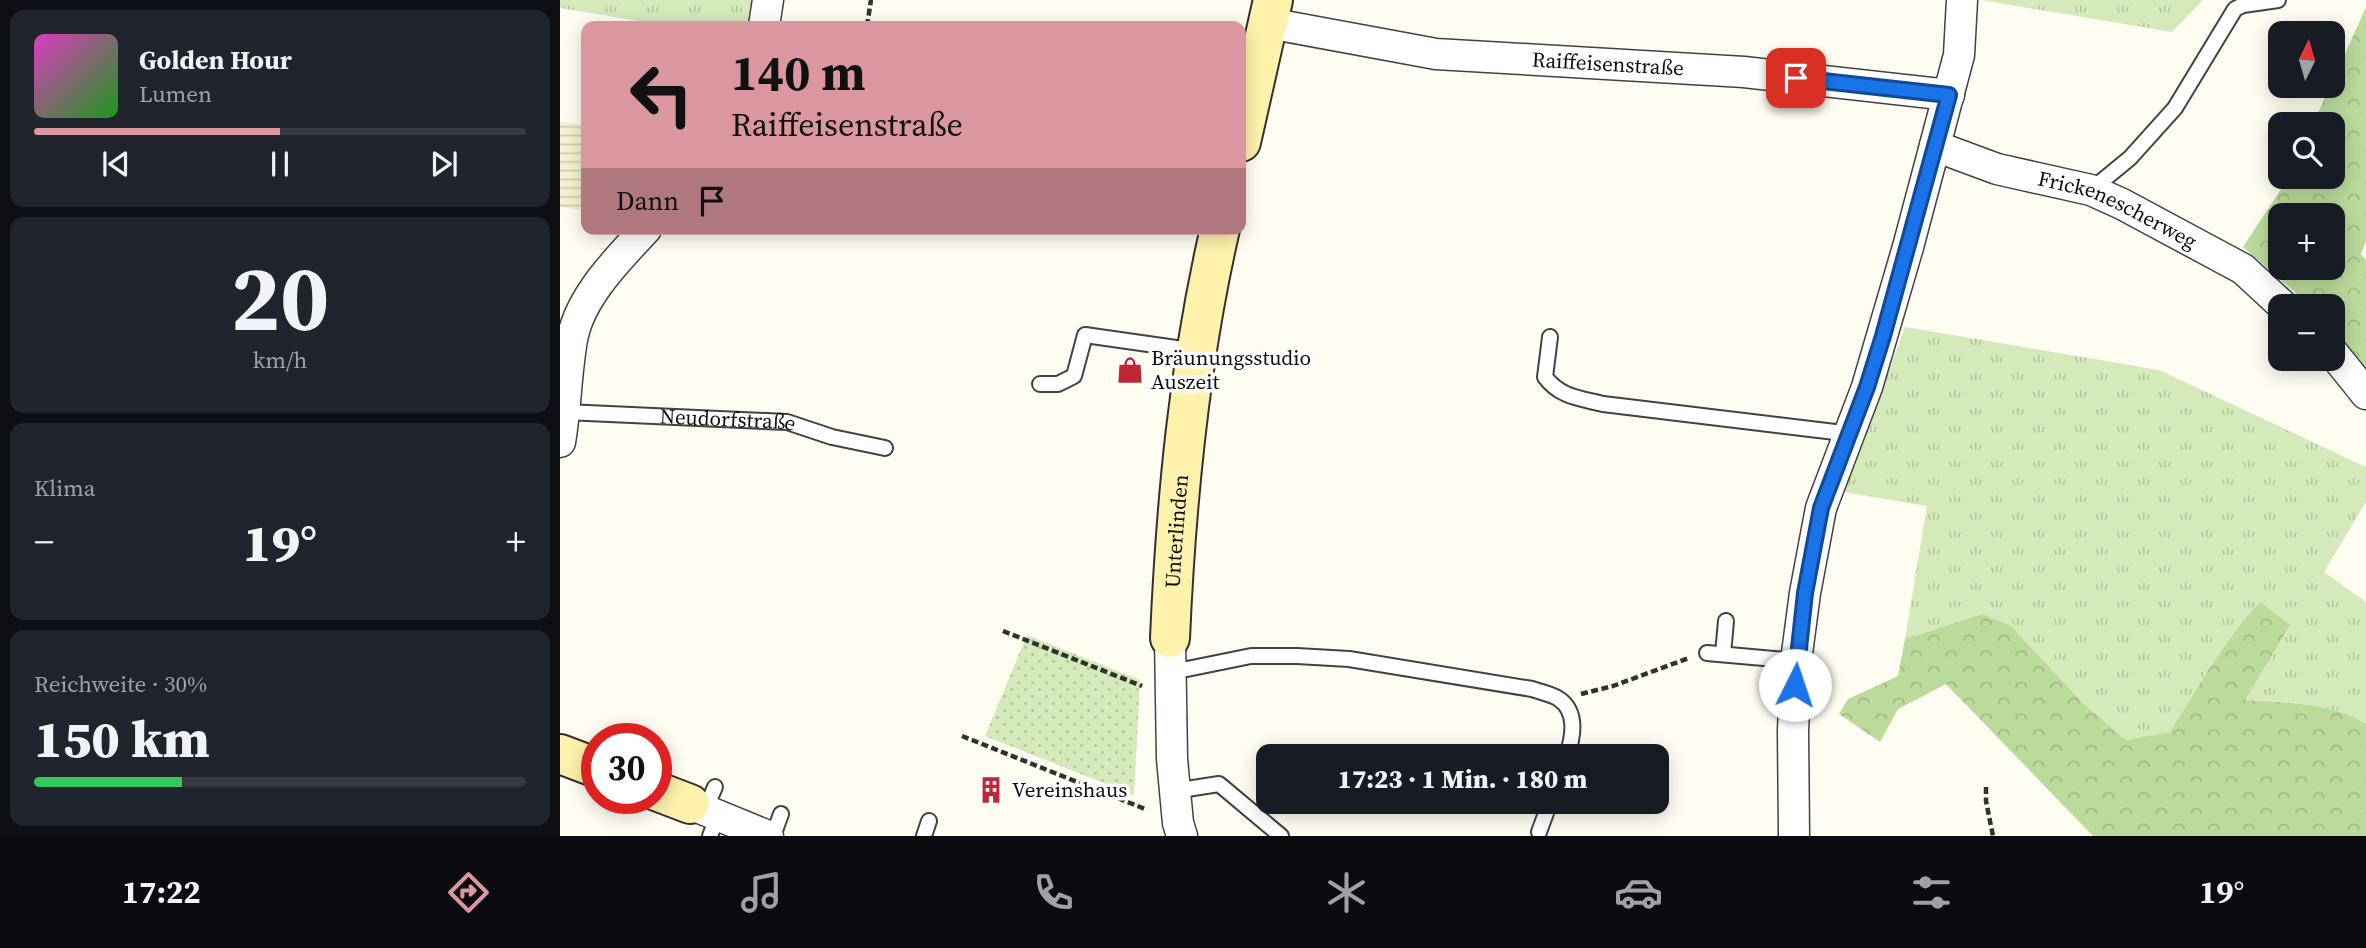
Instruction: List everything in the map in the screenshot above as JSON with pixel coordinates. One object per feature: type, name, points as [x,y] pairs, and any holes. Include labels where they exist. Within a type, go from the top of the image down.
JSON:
[{"type":"main road","points":[[1246,120],[1271,11]]},
{"type":"main road","name":"Unterlinden","points":[[1163,665],[1182,470],[1197,351],[1219,235]]},
{"type":"main road","points":[[560,754],[581,762]]},
{"type":"street","points":[[765,21],[768,0]]},
{"type":"street","points":[[1794,836],[1793,731],[1796,662],[1805,593],[1821,508],[1883,336],[1959,55],[1962,0]]},
{"type":"street","name":"Raiffeisenstraße","points":[[1271,11],[1436,54],[1744,72],[1949,95]]},
{"type":"street","name":"Frickenescherweg","points":[[1935,146],[1997,169],[2091,190],[2243,269],[2270,294]]},
{"type":"street","points":[[560,442],[572,338],[583,308],[604,278],[641,235]]},
{"type":"street","points":[[2345,368],[2366,394]]},
{"type":"street","name":"Unterlinden","points":[[1163,665],[1174,791],[1182,836]]},
{"type":"street","points":[[699,807],[774,829]]},
{"type":"lane","points":[[2091,190],[2130,158],[2175,108],[2235,9],[2253,3],[2278,0]]},
{"type":"lane","points":[[1040,384],[1058,384],[1074,376],[1085,335],[1197,351]]},
{"type":"lane","points":[[1550,337],[1545,377],[1555,389],[1574,397],[1603,404],[1823,430],[1848,437]]},
{"type":"lane","name":"Neudorfstraße","points":[[565,412],[787,422],[832,437],[885,447]]},
{"type":"lane","points":[[1723,654],[1726,621]]},
{"type":"lane","points":[[1707,653],[1796,662]]},
{"type":"lane","points":[[1163,665],[1187,668],[1251,656],[1349,659],[1532,688],[1560,699],[1573,717],[1571,744]]},
{"type":"lane","points":[[1174,791],[1219,784],[1281,836]]},
{"type":"lane","points":[[1539,832],[1546,814]]},
{"type":"lane","points":[[924,836],[929,821]]},
{"type":"path","points":[[868,21],[871,0]]},
{"type":"path","points":[[1003,631],[1163,665]]},
{"type":"path","points":[[1560,699],[1613,686],[1707,653]]},
{"type":"path","points":[[962,736],[1145,809]]},
{"type":"path","points":[[1986,787],[1993,836]]},
{"type":"shaded area","points":[[560,121],[581,125],[581,210],[560,207]]},
{"type":"green space","points":[[560,0],[755,0],[750,21],[638,21],[560,8]]},
{"type":"green space","points":[[1981,0],[2203,0],[2172,32]]},
{"type":"green space","points":[[2366,7],[2366,241],[2361,254],[2366,260],[2366,374],[2345,347],[2345,294],[2297,294],[2281,280],[2345,280],[2345,203],[2272,203],[2281,189],[2345,189],[2345,112],[2318,112],[2325,98],[2345,98],[2345,54]]},
{"type":"green space","points":[[2268,209],[2268,269],[2243,247]]},
{"type":"green space","points":[[1905,327],[2159,370],[2366,467],[2366,502],[2324,572],[2366,602],[2366,724],[2354,717],[2325,708],[2245,700],[2260,602],[2222,648],[2171,732],[2126,740],[2084,704],[2010,625],[1982,614],[1905,639],[1927,506],[1844,492]]},
{"type":"green space","points":[[2260,602],[2290,625],[2245,700],[2324,708],[2354,717],[2366,724],[2366,836],[2093,836],[1946,684],[1898,709],[1880,742],[1839,714],[1848,699],[1898,676],[1905,639],[1982,614],[2010,625],[2084,704],[2126,740],[2170,732],[2223,648]]},
{"type":"green space","points":[[1027,635],[1140,680],[1134,795],[985,736]]},
{"type":"place","name":"Bräunungsstudio Auszeit","points":[[1130,370]]},
{"type":"place","name":"Vereinshaus","points":[[991,790]]},
{"type":"route","points":[[1795,685],[1805,593],[1821,508],[1867,387],[1883,336],[1949,95],[1796,78]]}]
